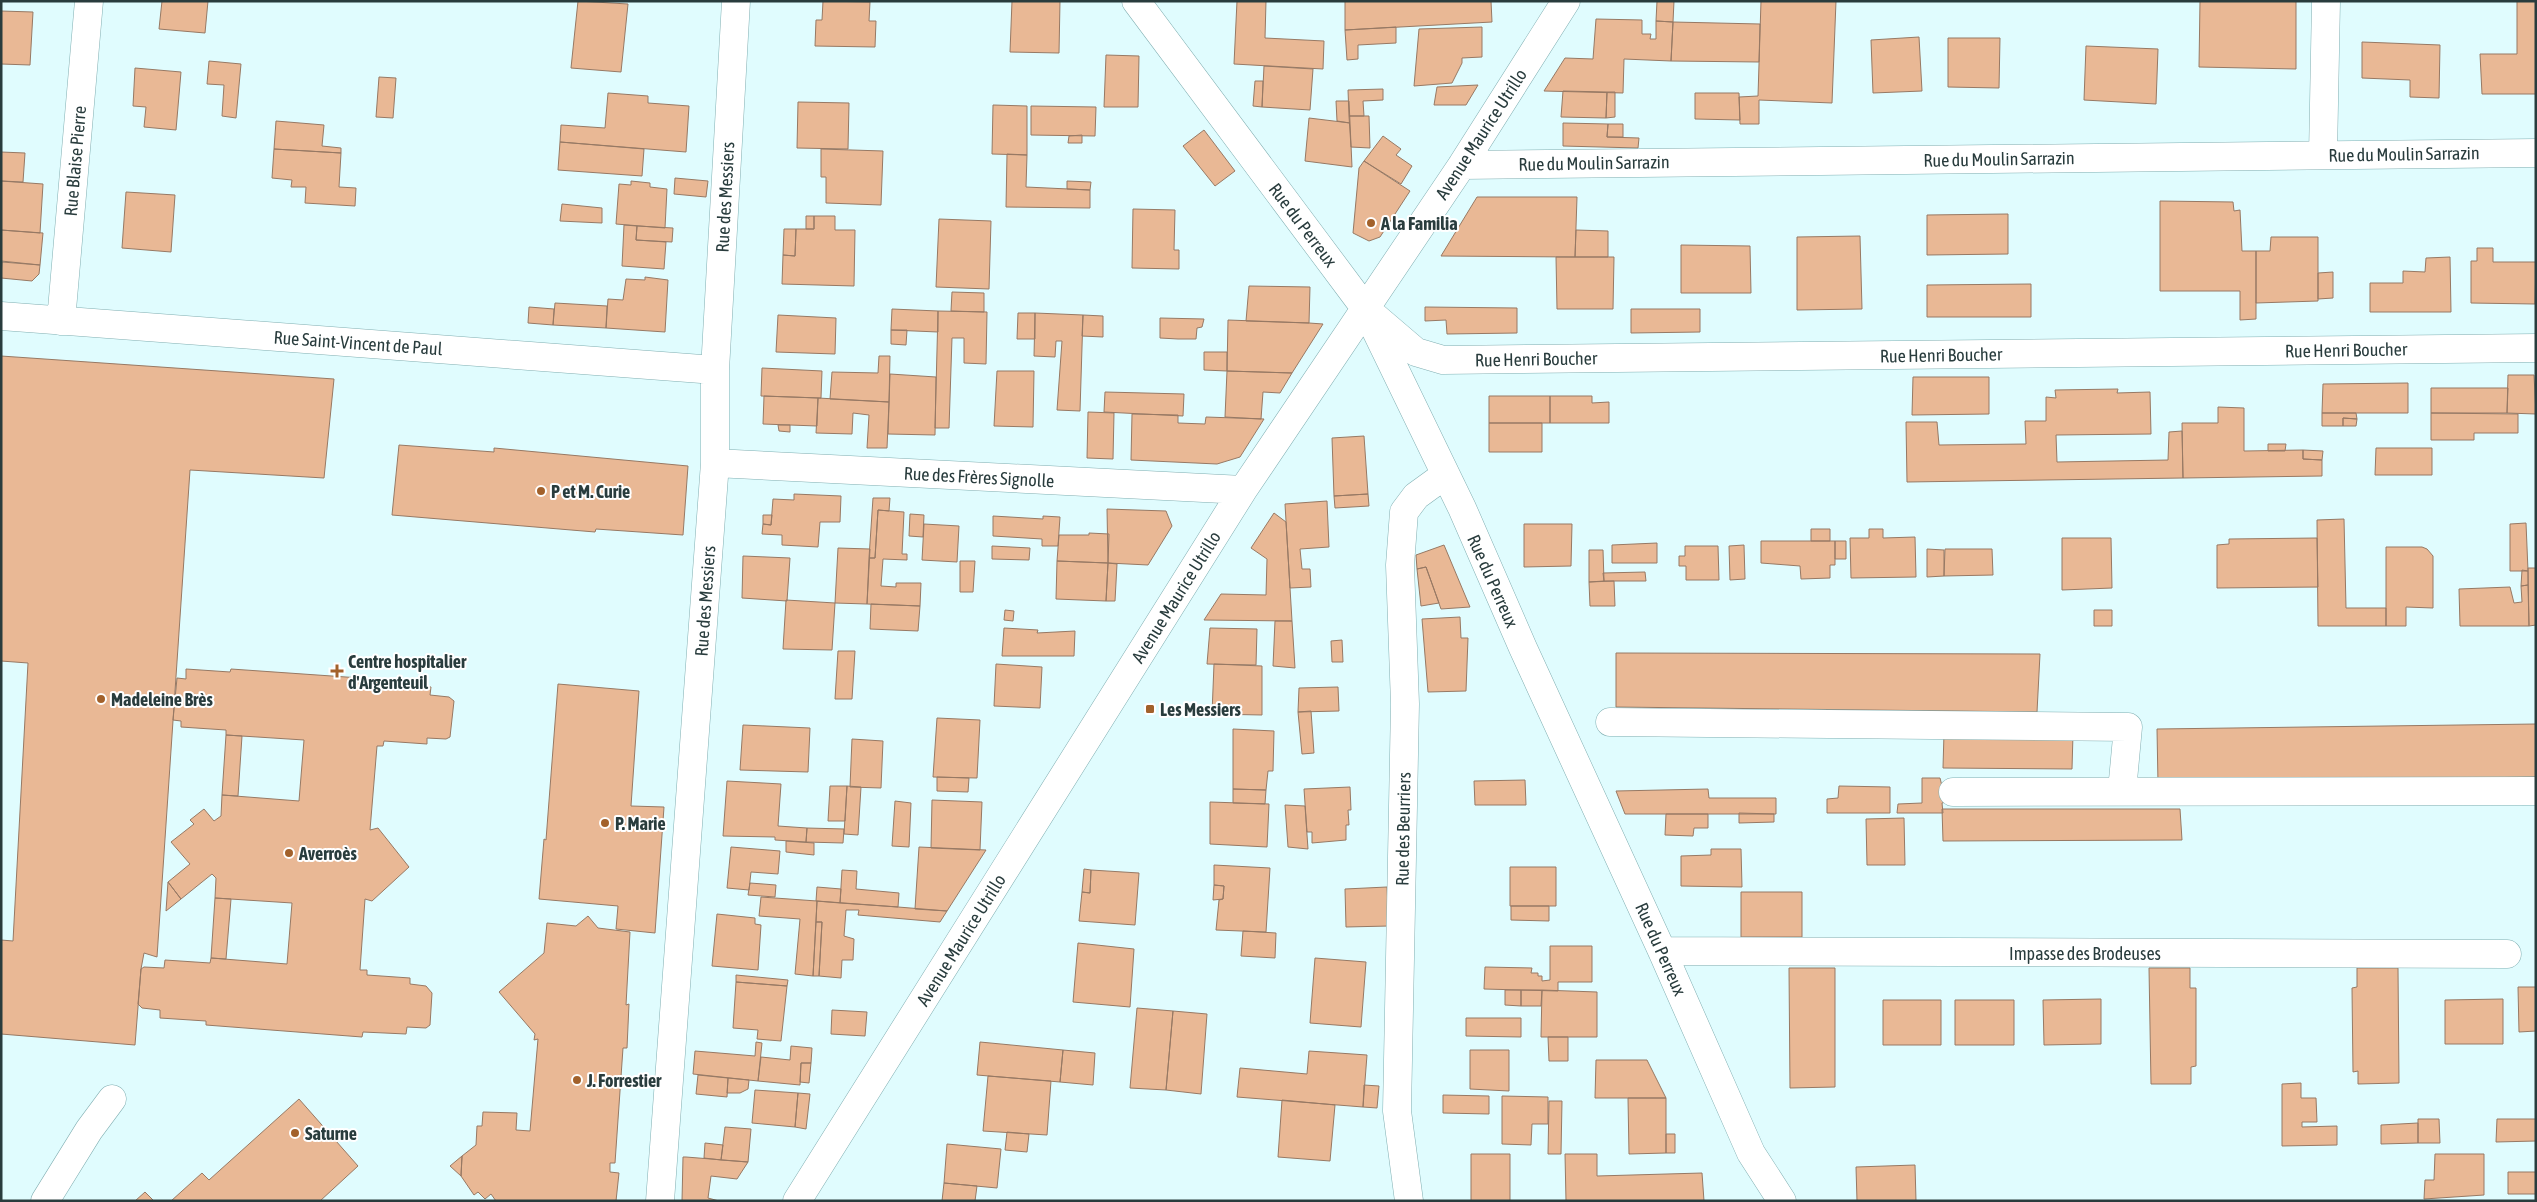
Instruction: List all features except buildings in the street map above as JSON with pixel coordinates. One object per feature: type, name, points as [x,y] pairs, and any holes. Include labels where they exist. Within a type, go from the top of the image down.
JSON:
[{"type":"street","name":"Rue Blaise Pierre","points":[[61,321],[89,1]]},
{"type":"street","name":"Rue des Messiers","points":[[660,1201],[715,463],[715,370],[736,1]]},
{"type":"street","name":"Rue du Perreux","points":[[1136,1],[1365,308],[1445,475],[1662,951],[1751,1154],[1782,1201]]},
{"type":"street","name":"Avenue Maurice Utrillo","points":[[797,1201],[1243,490],[1462,165],[1566,1]]},
{"type":"street","points":[[2323,155],[2326,1]]},
{"type":"street","name":"Rue du Moulin Sarrazin","points":[[1462,165],[2536,153]]},
{"type":"street","name":"Rue Henri Boucher","points":[[1365,308],[1395,336],[1416,352],[1443,360],[2536,348]]},
{"type":"street","name":"Rue Saint-Vincent de Paul","points":[[1,316],[715,370]]},
{"type":"street","name":"Rue des Frères Signolle","points":[[715,463],[1243,490]]},
{"type":"street","name":"Rue des Beurriers","points":[[1409,1201],[1397,1111],[1405,704],[1400,565],[1404,512],[1416,496],[1445,475]]},
{"type":"street","points":[[1610,722],[2128,727],[2122,791]]},
{"type":"street","points":[[1953,792],[2536,791]]},
{"type":"street","name":"Impasse des Brodeuses","points":[[1662,951],[2507,954]]},
{"type":"street","points":[[45,1201],[89,1130],[112,1099]]},
{"type":"place","name":"A la Familia","points":[[1371,223]]},
{"type":"place","name":"P et M. Curie","points":[[541,491]]},
{"type":"place","name":"Centre hospitalier d'Argenteuil","points":[[337,671]]},
{"type":"place","name":"Madeleine Brès","points":[[101,699]]},
{"type":"place","name":"Les Messiers","points":[[1150,709]]},
{"type":"place","name":"P. Marie","points":[[605,823]]},
{"type":"place","name":"Averroès","points":[[289,853]]},
{"type":"place","name":"J. Forrestier","points":[[577,1080]]},
{"type":"place","name":"Saturne","points":[[295,1133]]}]
